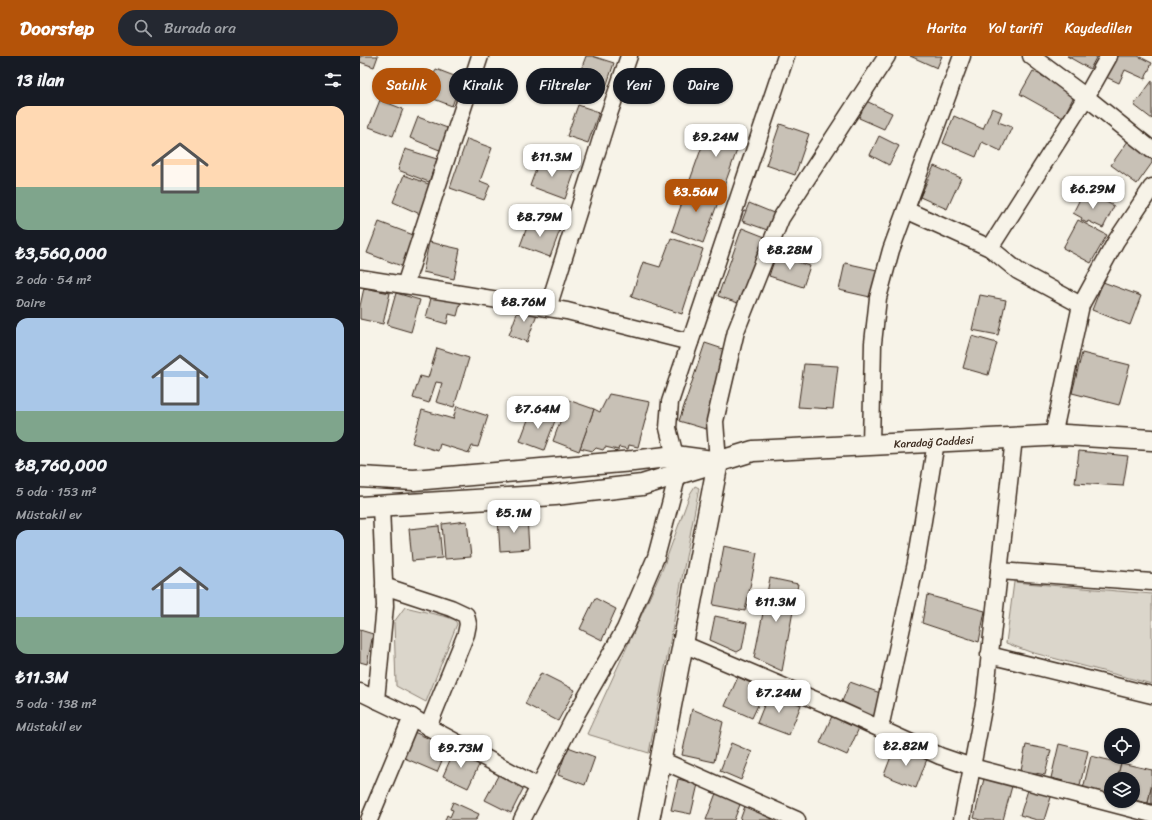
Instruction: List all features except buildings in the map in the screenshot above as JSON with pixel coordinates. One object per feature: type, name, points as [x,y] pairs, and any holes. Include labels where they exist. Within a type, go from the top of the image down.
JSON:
[{"type":"street","points":[[405,285],[480,56]]},
{"type":"street","points":[[548,308],[628,56]]},
{"type":"street","points":[[522,820],[573,720],[625,629],[656,557],[677,465],[668,428],[670,402],[786,56]]},
{"type":"street","points":[[649,820],[718,462],[715,421],[736,331],[781,218],[887,56]]},
{"type":"street","points":[[871,445],[873,344],[878,298],[891,250],[962,56]]},
{"type":"street","points":[[1031,56],[1086,97],[1152,150]]},
{"type":"street","points":[[990,248],[1086,97],[1109,56]]},
{"type":"street","points":[[1053,436],[1082,305],[1116,241],[1152,187]]},
{"type":"street","points":[[906,210],[990,248],[1018,271],[1082,305]]},
{"type":"street","points":[[360,278],[567,311],[690,342]]},
{"type":"street","name":"Karadağ Caddesi","points":[[677,465],[718,462],[753,451],[1065,435],[1152,440]]},
{"type":"street","points":[[962,820],[985,698],[1014,438]]},
{"type":"street","points":[[880,728],[916,563],[936,442]]},
{"type":"street","points":[[360,477],[414,480],[633,461],[677,465]]},
{"type":"street","points":[[360,507],[555,495],[642,485],[677,465]]},
{"type":"street","points":[[376,700],[385,606],[381,506]]},
{"type":"street","points":[[999,571],[1152,582]]},
{"type":"street","points":[[384,586],[451,608],[466,615],[468,624],[466,634],[428,727]]},
{"type":"street","points":[[683,644],[880,728],[940,756],[972,767],[1152,814]]},
{"type":"street","points":[[989,655],[1152,695]]},
{"type":"street","points":[[360,692],[412,717],[539,786]]},
{"type":"street","points":[[369,820],[412,717]]},
{"type":"street","points":[[661,760],[797,820]]},
{"type":"shaded area","points":[[695,486],[699,488],[649,753],[587,734],[663,568],[690,494]]},
{"type":"shaded area","points":[[1014,582],[1152,594],[1152,684],[1030,652],[1006,643]]},
{"type":"shaded area","points":[[405,607],[447,617],[455,620],[457,624],[426,702],[396,686],[394,622]]}]
